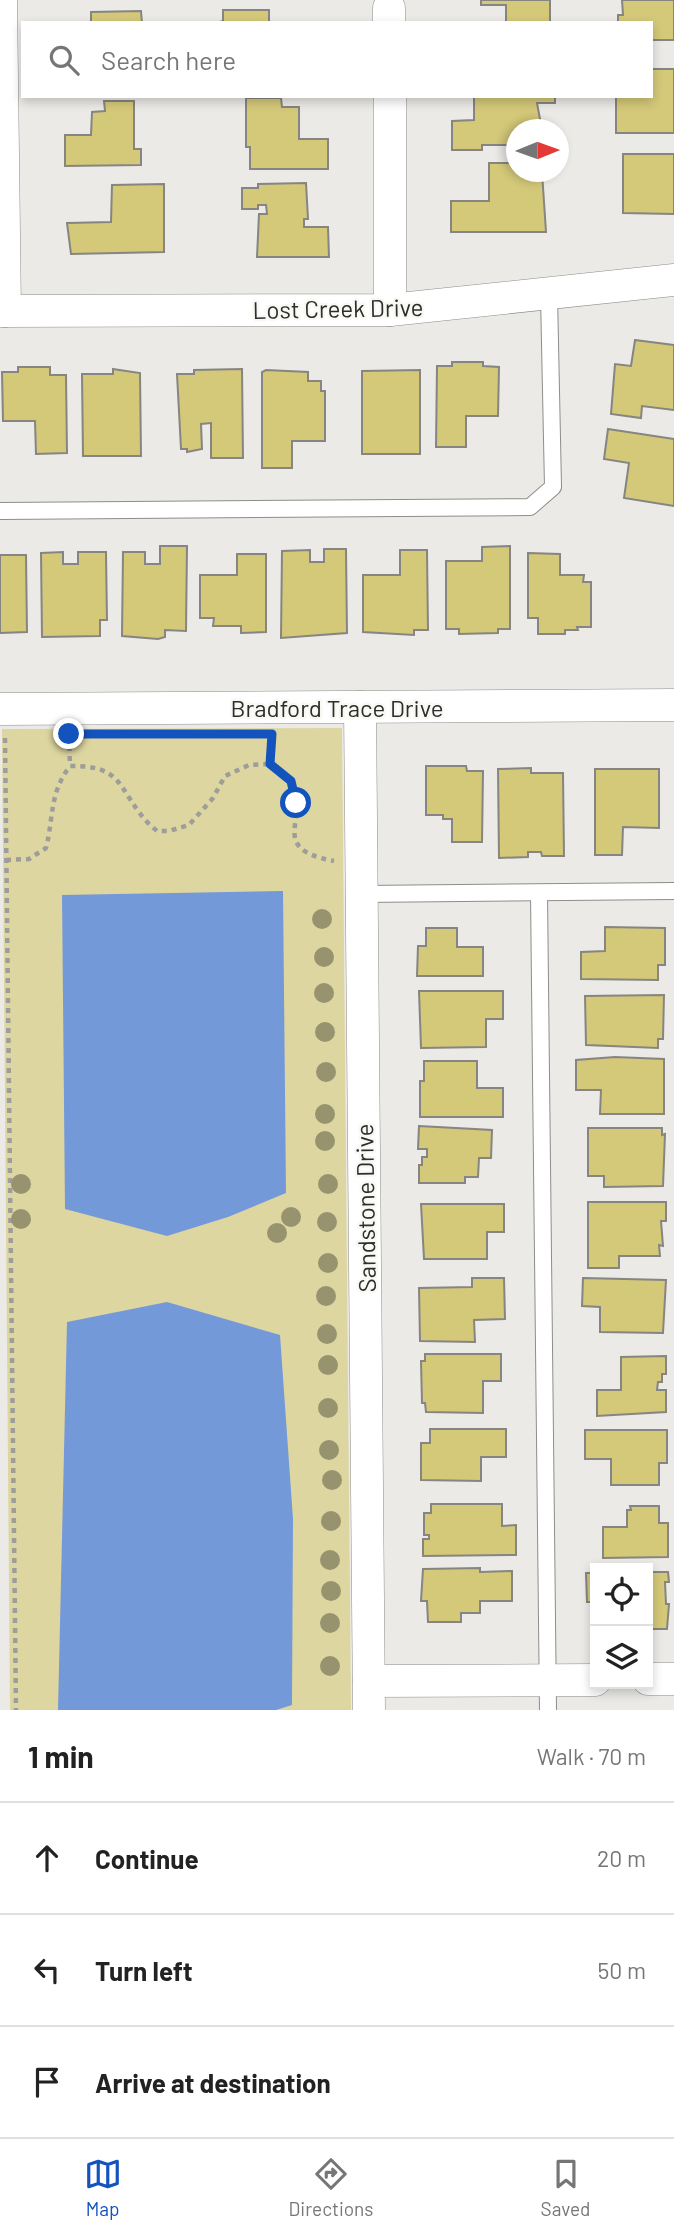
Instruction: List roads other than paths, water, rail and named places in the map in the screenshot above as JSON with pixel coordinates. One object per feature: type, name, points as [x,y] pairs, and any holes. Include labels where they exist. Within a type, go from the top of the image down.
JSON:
[{"type":"street","points":[[1,0],[2,311]]},
{"type":"street","points":[[390,98],[390,310]]},
{"type":"street","name":"Lost Creek Drive","points":[[2,311],[390,310],[674,280]]},
{"type":"street","name":"Bradford Trace Drive","points":[[0,709],[674,705]]},
{"type":"street","name":"Sandstone Drive","points":[[360,707],[369,1695]]},
{"type":"street","points":[[653,1679],[674,1679]]},
{"type":"street","points":[[369,1695],[548,1695],[590,1682]]},
{"type":"lane","points":[[0,511],[530,507],[553,487],[549,295]]},
{"type":"lane","points":[[362,894],[674,891]]},
{"type":"lane","points":[[539,893],[548,1695]]},
{"type":"water","points":[[283,891],[286,1193],[228,1217],[167,1236],[65,1209],[62,895]]},
{"type":"water","points":[[167,1302],[280,1335],[293,1519],[292,1705],[276,1710],[58,1710],[67,1322]]}]
